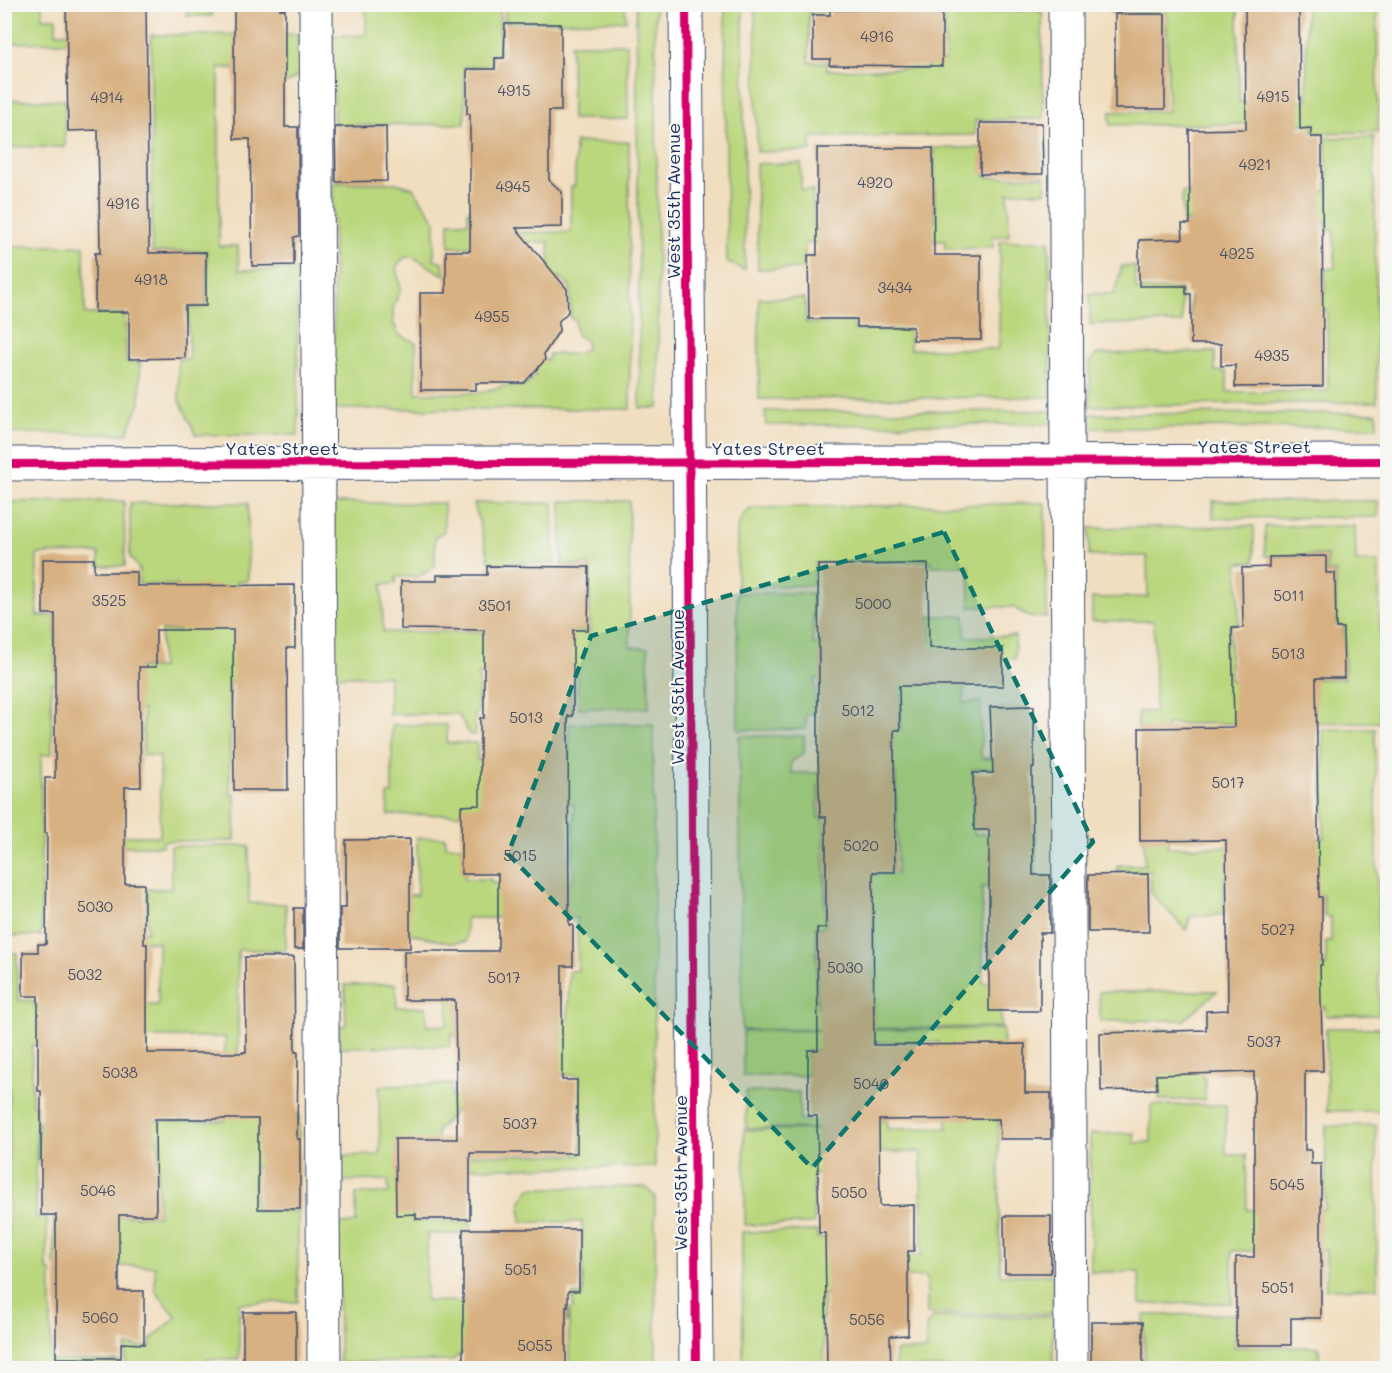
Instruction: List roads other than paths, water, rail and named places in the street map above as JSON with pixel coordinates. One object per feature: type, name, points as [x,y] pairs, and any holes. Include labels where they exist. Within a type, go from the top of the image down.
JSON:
[{"type":"street","points":[[316,4],[324,1368]]},
{"type":"street","name":"West 35th Avenue","points":[[686,4],[696,1368]]},
{"type":"street","points":[[1065,4],[1071,1368]]},
{"type":"street","name":"Yates Street","points":[[4,464],[1388,461]]}]
